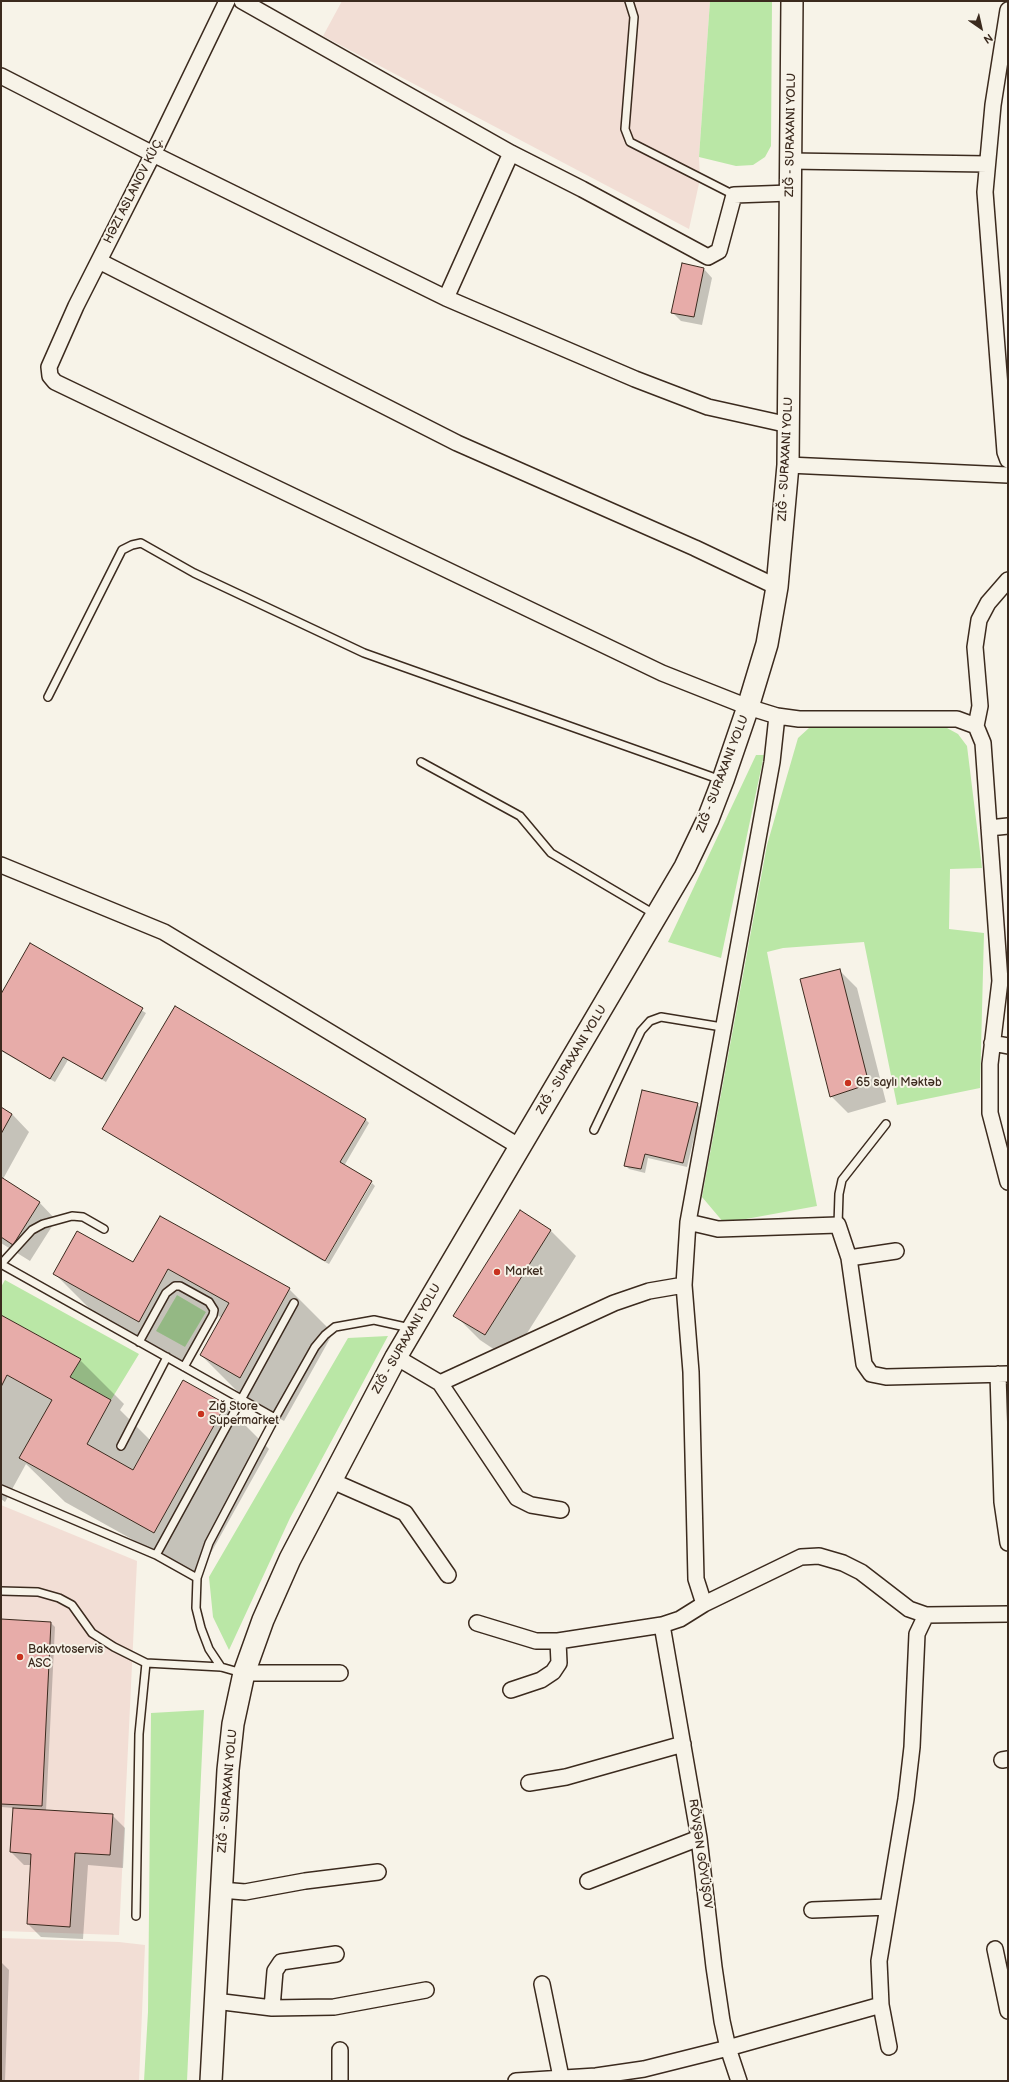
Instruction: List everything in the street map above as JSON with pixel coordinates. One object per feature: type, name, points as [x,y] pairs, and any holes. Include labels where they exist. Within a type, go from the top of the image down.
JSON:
[{"type":"main road","points":[[211,2081],[228,1770],[234,1724],[244,1673],[264,1620],[290,1559],[330,1480],[412,1328],[685,867],[708,820],[723,780],[748,707],[767,644],[777,586],[788,464],[792,1]]},
{"type":"street","name":"HƏZI ASLANOV KÜÇ.","points":[[227,1],[153,154],[76,306],[49,367],[50,376],[55,382],[662,673],[748,707]]},
{"type":"street","points":[[242,1],[511,153],[582,189],[708,258],[719,251],[734,195],[790,192]]},
{"type":"street","points":[[1008,10],[992,105],[985,192],[1005,452],[1008,460]]},
{"type":"street","points":[[1,76],[153,154],[446,298],[634,379],[708,407],[789,425]]},
{"type":"street","points":[[446,298],[511,153]]},
{"type":"street","points":[[790,160],[987,164]]},
{"type":"street","points":[[99,261],[457,443],[695,548],[777,586]]},
{"type":"street","points":[[788,464],[1008,475]]},
{"type":"street","points":[[1008,580],[988,603],[979,620],[975,647],[980,706],[976,726],[983,743],[1000,981],[990,1064],[990,1113],[1008,1182]]},
{"type":"street","points":[[748,707],[777,716],[799,719],[958,719],[976,726]]},
{"type":"street","points":[[704,1604],[696,1579],[691,1372],[684,1285],[688,1222],[722,1027],[772,762],[777,716]]},
{"type":"street","points":[[989,828],[1008,826]]},
{"type":"street","points":[[1,865],[164,932],[520,1147]]},
{"type":"street","points":[[992,1043],[1008,1046]]},
{"type":"street","points":[[688,1222],[718,1229],[838,1225],[849,1258],[864,1364],[871,1374],[886,1377],[1003,1374],[1002,1502],[1008,1543]]},
{"type":"street","points":[[849,1258],[896,1251]]},
{"type":"street","points":[[440,1384],[614,1303],[649,1291],[684,1285]]},
{"type":"street","points":[[396,1357],[440,1384],[517,1498],[531,1505],[561,1510]]},
{"type":"street","points":[[330,1480],[405,1513],[448,1575]]},
{"type":"street","points":[[477,1623],[536,1641],[558,1641],[662,1625],[680,1619],[704,1604],[800,1557],[819,1556],[843,1563],[861,1572],[909,1609],[926,1615],[1008,1614]]},
{"type":"street","points":[[890,2047],[881,2005],[879,1961],[906,1799],[911,1755],[917,1634],[926,1615]]},
{"type":"street","name":"RÖVŞƏN GÖYÜŞOV","points":[[662,1625],[684,1744],[699,1838],[714,1967],[728,2048],[740,2081]]},
{"type":"street","points":[[511,1690],[541,1680],[553,1672],[559,1663],[558,1641]]},
{"type":"street","points":[[244,1673],[340,1673]]},
{"type":"street","points":[[529,1783],[566,1777],[684,1744]]},
{"type":"street","points":[[588,1881],[699,1838]]},
{"type":"street","points":[[221,1890],[245,1892],[305,1881],[378,1872]]},
{"type":"street","points":[[812,1910],[888,1907]]},
{"type":"street","points":[[995,1949],[1008,2010]]},
{"type":"street","points":[[272,2008],[275,1971],[281,1962],[336,1954]]},
{"type":"street","points":[[542,1984],[561,2077]]},
{"type":"street","points":[[215,2001],[272,2008],[334,2007],[426,1990]]},
{"type":"street","points":[[516,2081],[561,2077],[645,2075],[728,2048],[881,2005]]},
{"type":"street","points":[[340,2050],[340,2081]]},
{"type":"lane","points":[[629,1],[634,17],[625,129],[630,142],[734,195]]},
{"type":"lane","points":[[48,697],[122,550],[132,545],[141,543],[194,573],[364,653],[723,780]]},
{"type":"lane","points":[[421,762],[520,816],[551,852],[657,916]]},
{"type":"lane","points":[[594,1130],[641,1031],[650,1022],[661,1017],[722,1027]]},
{"type":"lane","points":[[838,1225],[839,1194],[842,1180],[886,1124]]},
{"type":"lane","points":[[104,1229],[83,1217],[72,1216],[43,1224],[32,1230],[1,1264],[275,1418]]},
{"type":"lane","points":[[139,1342],[166,1293],[174,1286],[180,1286],[210,1302],[214,1310],[213,1315],[184,1367]]},
{"type":"lane","points":[[156,1555],[294,1303]]},
{"type":"lane","points":[[221,1667],[209,1649],[201,1628],[196,1608],[197,1578],[209,1543],[275,1418],[315,1347],[325,1335],[335,1327],[374,1320],[412,1328]]},
{"type":"lane","points":[[121,1446],[167,1357]]},
{"type":"lane","points":[[1,1489],[156,1555],[197,1578]]},
{"type":"lane","points":[[1,1591],[38,1592],[59,1598],[72,1605],[92,1633],[114,1647],[146,1663],[221,1667],[244,1673]]},
{"type":"lane","points":[[136,1916],[139,1734],[146,1663]]},
{"type":"shaded area","points":[[342,1],[710,1],[699,157],[700,179],[689,229],[323,36]]},
{"type":"shaded area","points":[[1,1505],[137,1561],[119,1935],[1,1931]]},
{"type":"shaded area","points":[[1,1938],[119,1942],[145,1945],[139,2081],[1,2081]]},
{"type":"green space","points":[[710,1],[772,1],[771,146],[765,157],[753,165],[736,166],[699,157]]},
{"type":"green space","points":[[809,728],[947,728],[958,734],[967,746],[982,868],[950,869],[949,929],[984,933],[980,1088],[897,1105],[864,942],[783,948],[767,952],[817,1206],[724,1223],[702,1197],[767,845],[798,738]]},
{"type":"green space","points":[[756,755],[764,755],[721,958],[668,942]]},
{"type":"green space","points":[[5,1280],[139,1354],[111,1400],[70,1377],[81,1359],[1,1315],[1,1287]]},
{"type":"green space","points":[[177,1295],[206,1312],[185,1347],[156,1331]]},
{"type":"green space","points":[[388,1336],[290,1518],[229,1650],[213,1617],[209,1577],[348,1338]]},
{"type":"green space","points":[[204,1710],[187,2081],[144,2081],[148,2012],[151,1713]]},
{"type":"building","points":[[682,263],[704,268],[694,317],[671,313]]},
{"type":"building","points":[[30,943],[143,1008],[102,1079],[63,1057],[50,1079],[1,1050],[1,994]]},
{"type":"building","points":[[840,969],[869,1084],[830,1097],[800,979]]},
{"type":"building","points":[[175,1006],[366,1119],[340,1162],[372,1181],[325,1261],[102,1129]]},
{"type":"building","points":[[642,1090],[698,1103],[683,1163],[645,1154],[641,1169],[624,1166]]},
{"type":"building","points":[[1,1107],[12,1114],[1,1134]]},
{"type":"building","points":[[1,1177],[40,1202],[13,1245],[1,1237]]},
{"type":"building","points":[[520,1210],[551,1230],[485,1335],[453,1316]]},
{"type":"building","points":[[160,1216],[290,1288],[240,1378],[200,1355],[229,1303],[168,1269],[139,1322],[53,1274],[77,1231],[133,1262]]},
{"type":"building","points":[[1,1315],[81,1359],[70,1377],[111,1400],[87,1444],[133,1470],[183,1380],[226,1404],[154,1533],[19,1458],[52,1400],[7,1375],[1,1387]]},
{"type":"building","points":[[1,1619],[51,1622],[42,1806],[1,1804]]},
{"type":"building","points":[[13,1808],[113,1814],[110,1855],[75,1853],[70,1927],[27,1924],[31,1854],[10,1852]]},
{"type":"place","name":"65 saylı Məktəb","points":[[848,1083]]},
{"type":"place","name":"Market","points":[[497,1272]]},
{"type":"place","name":"Zığ Store Supermarket","points":[[201,1414]]},
{"type":"place","name":"Bakavtoservis ASC","points":[[20,1657]]}]
